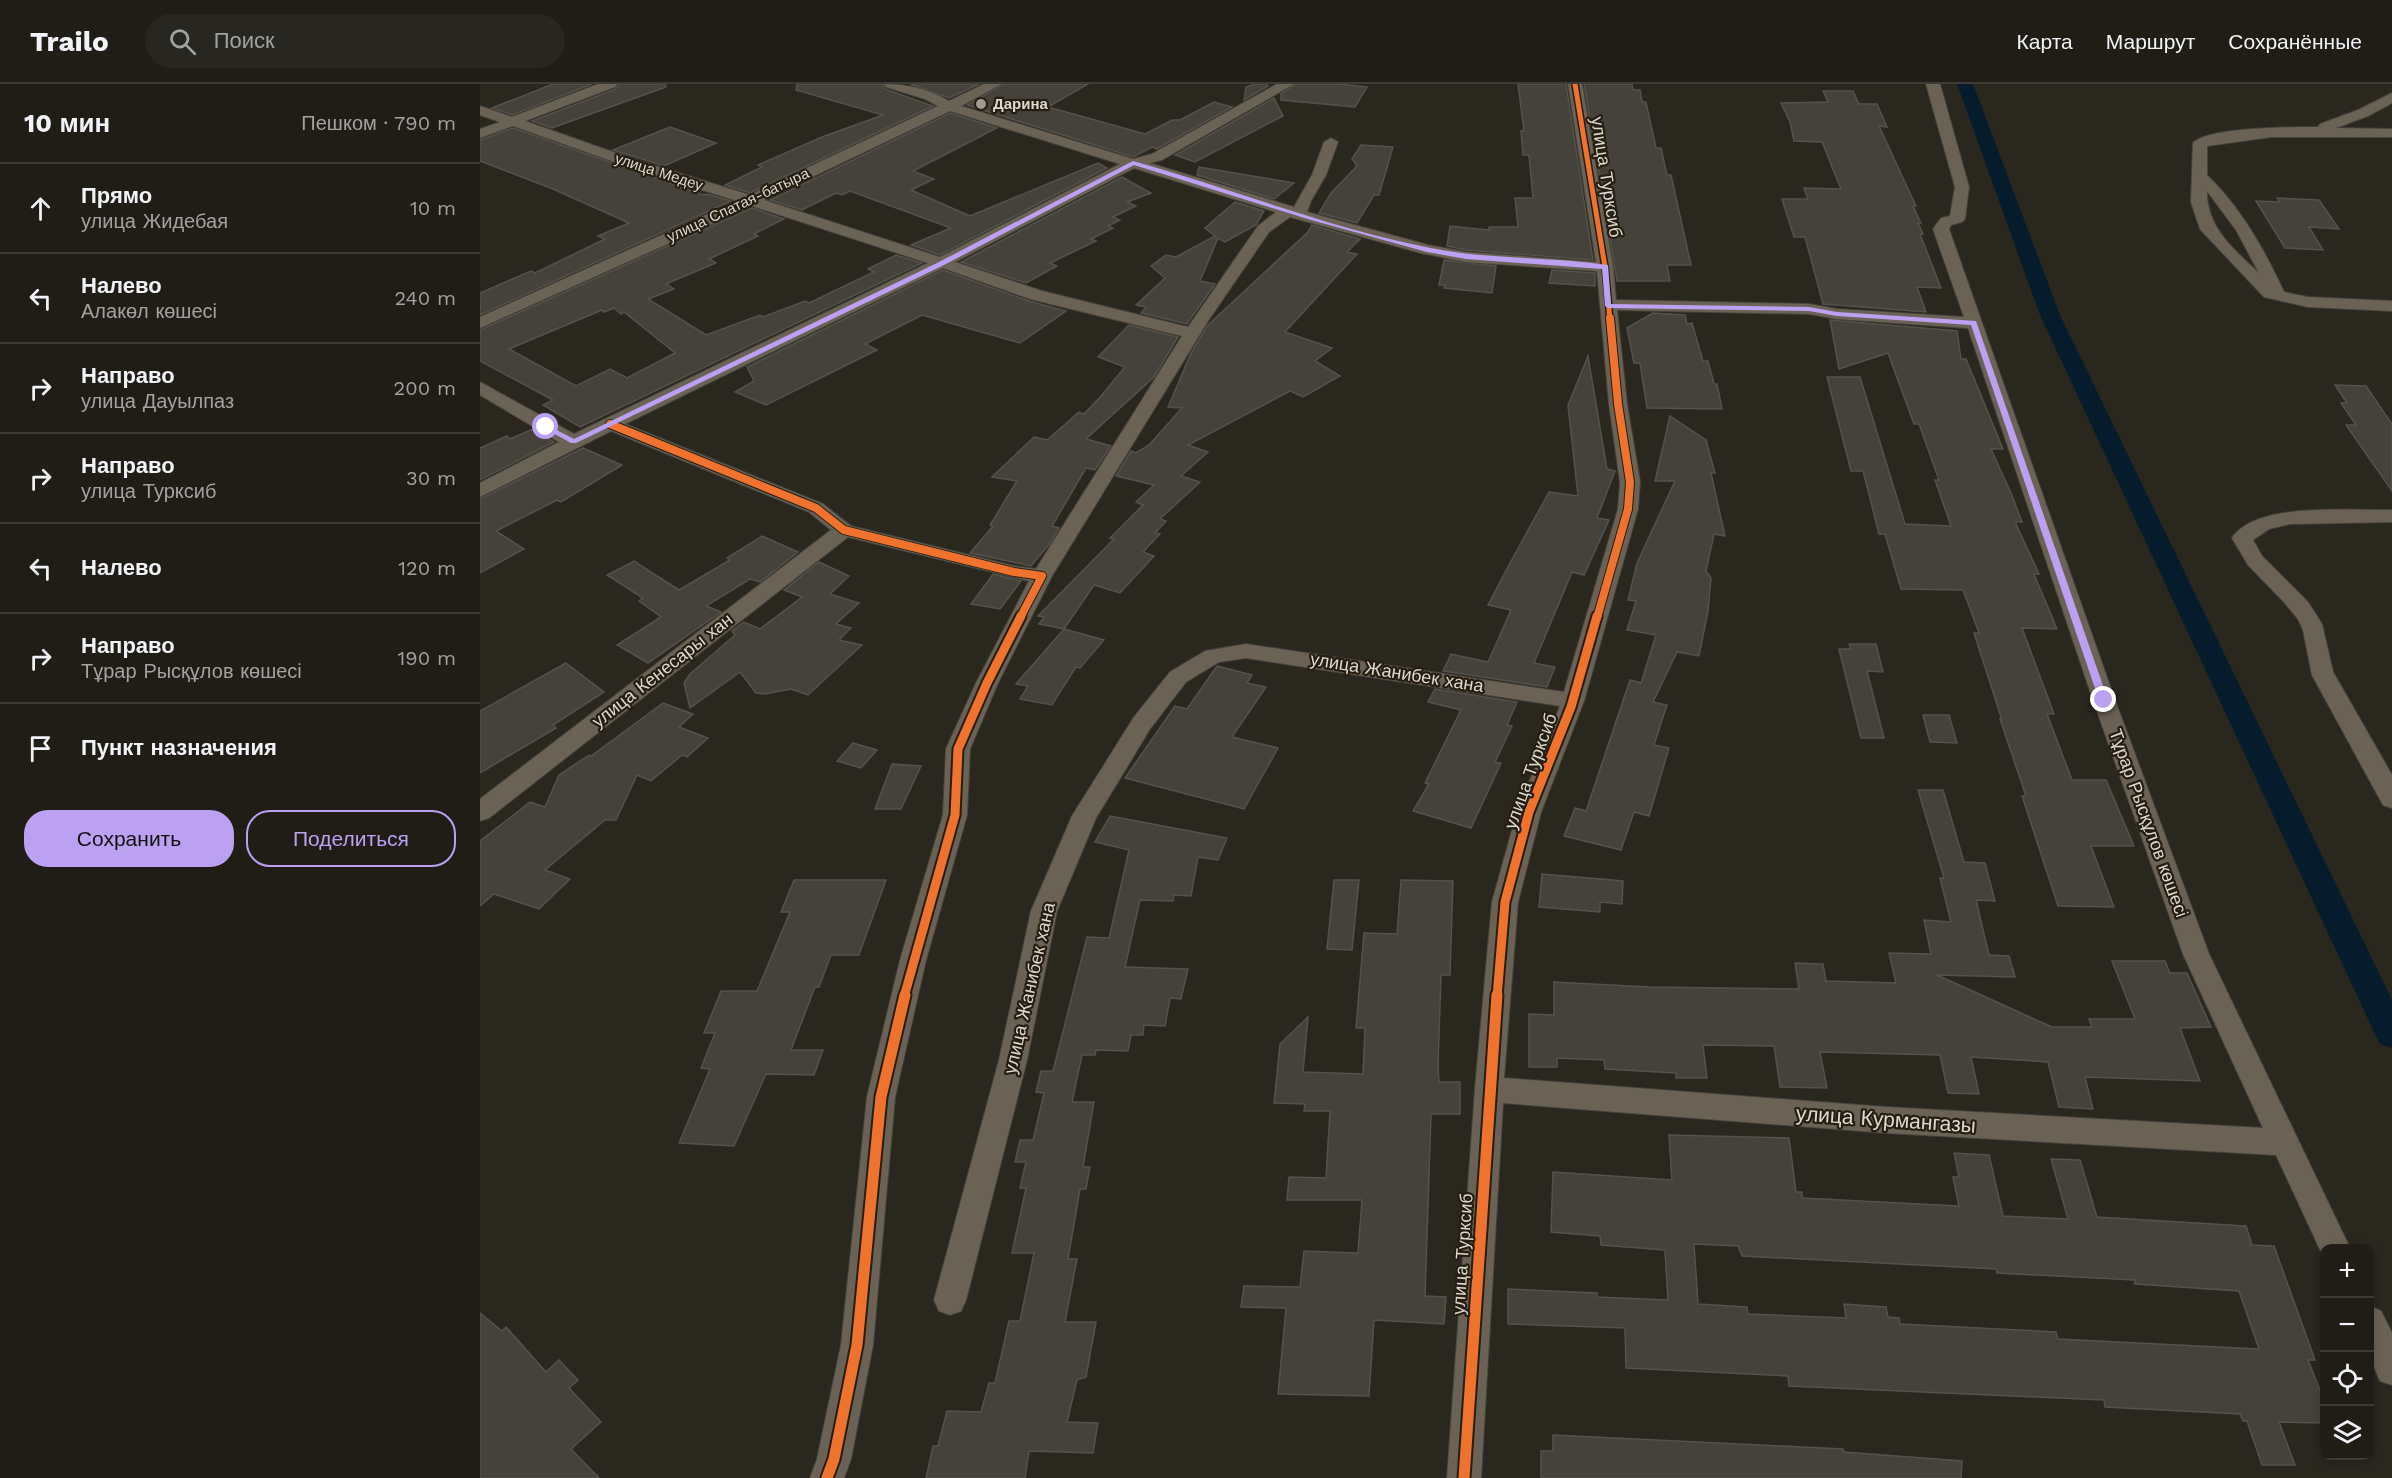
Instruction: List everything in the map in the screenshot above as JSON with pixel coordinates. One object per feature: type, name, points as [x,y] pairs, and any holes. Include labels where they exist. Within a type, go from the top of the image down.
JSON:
[{"type":"street","points":[[480,134],[610,84]]},
{"type":"street","points":[[891,84],[930,96],[948,106],[1294,212],[1427,250],[1466,257],[1605,267]]},
{"type":"street","name":"улица Спатая-батыра","points":[[480,323],[750,201],[995,84]]},
{"type":"street","points":[[480,491],[573,442],[941,263],[1133,163],[1157,157],[1287,84]]},
{"type":"street","name":"улица Турксиб","points":[[1464,1478],[1489,1089],[1505,902],[1529,812],[1573,701],[1628,509],[1630,482],[1605,267],[1575,84]]},
{"type":"street","name":"Тұрар Рысқұлов көшесі","points":[[1933,84],[1962,187],[1957,219],[1946,221],[1941,230],[2104,700],[2196,954],[2333,1244]]},
{"type":"street","points":[[2299,133],[2328,126],[2363,113],[2392,98]]},
{"type":"street","name":"улица Медеу","points":[[480,111],[1036,295],[1193,333]]},
{"type":"street","points":[[2392,134],[2299,133],[2224,136],[2200,143],[2198,159],[2199,202],[2208,229],[2270,293],[2308,302],[2392,306]]},
{"type":"street","points":[[827,1478],[834,1459],[857,1346],[881,1097],[912,960],[954,815],[958,748],[987,683],[1042,576],[1193,333],[1263,229],[1294,212],[1303,201],[1319,175],[1331,142]]},
{"type":"street","points":[[2200,176],[2215,189],[2233,214],[2263,262],[2277,295]]},
{"type":"street","points":[[1608,306],[1809,309],[1837,314],[1974,323]]},
{"type":"street","points":[[480,387],[573,442]]},
{"type":"street","points":[[610,424],[816,508],[844,530],[1003,570],[1042,576]]},
{"type":"street","points":[[2392,516],[2290,518],[2262,524],[2242,538],[2247,553],[2265,573],[2290,593],[2308,618],[2317,637],[2320,666],[2392,799]]},
{"type":"street","name":"улица Кенесары хан","points":[[480,812],[844,530]]},
{"type":"street","name":"улица Жанибек хана","points":[[950,1300],[1013,1060],[1044,911],[1084,816],[1142,723],[1178,677],[1213,656],[1246,651],[1514,690],[1573,701]]},
{"type":"street","name":"улица Курмангазы","points":[[1489,1089],[1671,1105],[2079,1132],[2284,1142]]},
{"type":"street","points":[[2374,1331],[2392,1369]]},
{"type":"building","points":[[553,84],[592,84],[512,115],[492,108]]},
{"type":"building","points":[[619,84],[665,84],[666,87],[552,128],[532,121],[616,89]]},
{"type":"building","points":[[797,84],[882,84],[885,89],[933,106],[750,193],[725,185],[762,167],[758,165],[822,137],[883,115],[796,90]]},
{"type":"building","points":[[910,84],[979,84],[949,98]]},
{"type":"building","points":[[1004,84],[1088,84],[1048,107],[1145,134],[1172,120],[1180,120],[1214,102],[1232,107],[1157,149],[1152,147],[1133,157],[967,105]]},
{"type":"building","points":[[1254,84],[1267,84],[1268,86],[1244,100],[1246,87]]},
{"type":"building","points":[[1296,84],[1339,84],[1367,87],[1355,107],[1281,100],[1281,94]]},
{"type":"building","points":[[1518,84],[1566,84],[1593,260],[1466,250],[1447,246],[1450,226],[1489,230],[1489,227],[1518,227],[1515,198],[1533,198],[1529,155],[1523,155],[1521,131],[1524,131]]},
{"type":"building","points":[[1584,84],[1632,84],[1633,90],[1640,90],[1642,102],[1646,102],[1656,148],[1661,148],[1667,175],[1671,175],[1691,265],[1667,265],[1670,281],[1617,281]]},
{"type":"building","points":[[1823,91],[1853,91],[1859,104],[1877,104],[1887,127],[1879,126],[1916,206],[1913,206],[1921,223],[1918,223],[1923,234],[1920,234],[1941,288],[1917,287],[1926,312],[1823,304],[1805,237],[1794,237],[1782,199],[1808,199],[1804,188],[1841,189],[1822,142],[1794,141],[1790,122],[1781,103],[1828,102]]},
{"type":"building","points":[[1274,98],[1283,116],[1195,162],[1175,155]]},
{"type":"building","points":[[950,113],[997,128],[913,171],[934,179],[911,190],[970,216],[1098,163],[1107,168],[940,255],[911,245],[951,228],[850,191],[842,195],[836,193],[802,210],[770,200]]},
{"type":"building","points":[[670,127],[716,143],[664,166],[613,150]]},
{"type":"building","points":[[513,128],[704,195],[731,201],[480,315],[480,293],[531,271],[535,273],[605,239],[598,236],[629,223],[553,189],[480,161],[480,140]]},
{"type":"building","points":[[1361,145],[1393,147],[1379,195],[1374,195],[1357,223],[1319,213],[1331,193],[1357,166],[1352,159]]},
{"type":"building","points":[[1199,167],[1294,183],[1274,199],[1197,175]]},
{"type":"building","points":[[1122,177],[1151,193],[1127,202],[1136,206],[1113,217],[1120,220],[1108,226],[1113,228],[1091,239],[1096,241],[1050,263],[1057,266],[1026,283],[961,262]]},
{"type":"building","points":[[2277,198],[2319,200],[2339,229],[2309,227],[2323,250],[2285,248],[2256,201],[2280,202]]},
{"type":"building","points":[[1235,202],[1264,211],[1256,225],[1225,242],[1218,238],[1200,281],[1215,284],[1187,324],[1141,313],[1146,307],[1136,305],[1165,278],[1151,266],[1166,255],[1176,257],[1215,236],[1205,228]]},
{"type":"building","points":[[752,208],[784,219],[754,234],[758,236],[709,259],[716,263],[666,284],[674,289],[648,299],[706,335],[805,301],[809,303],[874,272],[868,269],[896,255],[922,263],[580,427],[543,405],[553,400],[480,361],[480,330]],"holes":[[[614,308],[621,314],[624,312],[675,353],[627,378],[610,369],[576,386],[509,349],[602,310],[604,312]]]},
{"type":"building","points":[[1312,225],[1360,239],[1347,252],[1357,254],[1285,332],[1332,348],[1315,361],[1340,376],[1303,397],[1290,391],[1188,445],[1208,452],[1181,476],[1200,482],[1160,519],[1166,521],[1155,533],[1160,534],[1143,552],[1154,556],[1120,593],[1094,585],[1064,629],[1039,624],[1044,617],[1038,616],[1114,539],[1110,538],[1143,505],[1136,502],[1154,485],[1116,476],[1131,451],[1136,453],[1149,445],[1182,408],[1168,407],[1191,353],[1207,326],[1308,232]]},
{"type":"building","points":[[1444,260],[1496,266],[1492,293],[1444,288],[1445,285],[1439,285]]},
{"type":"building","points":[[943,270],[1029,301],[1066,311],[1020,343],[922,315],[865,344],[877,350],[766,405],[735,392],[754,381],[747,367]]},
{"type":"building","points":[[1552,270],[1595,273],[1595,286],[1549,283]]},
{"type":"building","points":[[1653,313],[1685,315],[1687,324],[1692,323],[1703,361],[1708,361],[1714,384],[1717,384],[1722,409],[1647,408],[1640,363],[1634,363],[1627,328]]},
{"type":"building","points":[[1830,320],[1957,331],[1961,359],[1966,359],[2003,449],[1991,449],[2022,522],[2016,522],[2016,524],[2039,574],[2034,574],[2057,629],[2022,628],[2054,714],[2047,714],[2072,780],[2106,780],[2134,846],[2091,846],[2114,907],[2058,906],[2022,796],[2026,796],[1974,633],[1979,633],[1963,590],[1901,589],[1885,534],[1879,534],[1863,471],[1851,471],[1827,377],[1860,377],[1905,524],[1951,526],[1935,480],[1939,480],[1919,424],[1914,424],[1888,353],[1839,369]]},
{"type":"building","points":[[1129,325],[1178,337],[1154,377],[1086,439],[1111,446],[1095,470],[1086,468],[1052,526],[1059,528],[1051,542],[1031,566],[970,553],[993,526],[990,525],[1017,481],[992,477],[1034,437],[1047,440],[1079,412],[1084,414],[1101,396],[1125,367],[1098,357]]},
{"type":"building","points":[[1588,356],[1607,469],[1615,471],[1597,518],[1609,520],[1584,575],[1572,572],[1534,663],[1555,667],[1547,687],[1443,671],[1451,654],[1488,662],[1511,610],[1488,605],[1509,565],[1549,492],[1578,496],[1568,405]]},
{"type":"building","points":[[2335,385],[2366,386],[2392,424],[2392,491],[2346,425],[2356,425],[2341,403],[2347,403]]},
{"type":"building","points":[[1670,416],[1706,440],[1715,473],[1711,473],[1725,536],[1714,534],[1706,571],[1711,578],[1708,611],[1699,656],[1677,652],[1653,702],[1667,705],[1654,745],[1669,748],[1649,816],[1634,812],[1621,850],[1564,836],[1575,808],[1586,811],[1630,680],[1641,683],[1656,635],[1627,630],[1636,601],[1628,600],[1637,563],[1675,481],[1655,481]]},
{"type":"building","points":[[533,429],[554,442],[480,480],[480,448],[507,436],[510,439]]},
{"type":"building","points":[[583,448],[622,465],[561,502],[557,500],[496,531],[524,549],[480,573],[480,499]]},
{"type":"building","points":[[762,536],[798,552],[760,582],[750,579],[706,606],[721,612],[648,663],[617,645],[661,617],[639,601],[643,598],[607,575],[634,561],[679,590],[730,560],[727,558]]},
{"type":"building","points":[[819,562],[849,576],[830,594],[859,603],[836,624],[851,628],[839,640],[862,645],[808,695],[791,689],[765,694],[756,693],[740,672],[690,708],[684,683],[690,674],[735,635],[732,631],[744,622],[760,629],[802,597],[784,590]]},
{"type":"building","points":[[993,574],[1021,581],[1000,609],[971,604]]},
{"type":"building","points":[[1064,629],[1104,640],[1080,668],[1076,667],[1052,705],[1020,699],[1028,686],[1016,684]]},
{"type":"building","points":[[1849,644],[1876,644],[1883,672],[1867,671],[1884,738],[1861,738],[1839,649],[1851,649]]},
{"type":"building","points":[[566,663],[604,692],[553,725],[556,728],[480,773],[480,711]]},
{"type":"building","points":[[1217,666],[1252,675],[1247,683],[1266,687],[1232,737],[1278,748],[1244,809],[1125,778],[1175,706],[1187,709]]},
{"type":"building","points":[[1435,689],[1517,702],[1507,725],[1512,726],[1495,762],[1501,763],[1471,828],[1413,811],[1429,784],[1425,783],[1461,710],[1428,702]]},
{"type":"building","points":[[663,703],[693,714],[679,727],[708,738],[687,757],[682,755],[651,781],[637,775],[616,820],[605,820],[545,870],[570,879],[539,909],[494,894],[480,906],[480,841],[530,802],[545,807],[559,775],[589,755],[591,756]]},
{"type":"building","points":[[1923,715],[1949,715],[1957,743],[1930,742]]},
{"type":"building","points":[[853,743],[877,750],[861,768],[837,761]]},
{"type":"building","points":[[892,764],[921,766],[901,809],[875,809]]},
{"type":"building","points":[[1918,790],[1943,790],[1964,862],[1985,863],[1995,901],[1976,900],[1989,955],[2009,956],[2015,977],[1937,975],[2052,1027],[2092,1027],[2089,1019],[2135,1019],[2112,961],[2165,961],[2170,973],[2187,973],[2211,1027],[2180,1028],[2200,1081],[2085,1077],[2093,1109],[2059,1107],[2048,1062],[1971,1057],[1979,1094],[1948,1093],[1940,1055],[1820,1052],[1827,1088],[1780,1087],[1774,1046],[1703,1045],[1707,1078],[1676,1078],[1676,1073],[1605,1069],[1604,1060],[1557,1058],[1557,1067],[1529,1067],[1529,1014],[1554,1015],[1554,982],[1650,987],[1799,989],[1795,963],[1823,964],[1826,981],[1896,983],[1889,953],[1931,954],[1924,920],[1951,922],[1940,878],[1944,878]]},
{"type":"building","points":[[1110,816],[1227,838],[1218,860],[1198,857],[1191,896],[1174,895],[1173,901],[1140,900],[1125,967],[1188,969],[1181,999],[1170,998],[1165,1026],[1144,1025],[1143,1035],[1131,1035],[1128,1051],[1096,1050],[1095,1055],[1082,1055],[1072,1102],[1094,1102],[1083,1167],[1090,1167],[1086,1189],[1080,1189],[1068,1259],[1077,1259],[1065,1322],[1096,1322],[1086,1377],[1077,1380],[1067,1422],[1098,1423],[1093,1453],[1029,1451],[1025,1478],[926,1478],[933,1446],[938,1446],[947,1411],[981,1412],[989,1383],[995,1383],[1009,1321],[1020,1321],[1034,1253],[1012,1253],[1026,1188],[1020,1188],[1026,1162],[1015,1162],[1020,1140],[1033,1140],[1044,1093],[1036,1092],[1041,1071],[1053,1071],[1087,937],[1109,938],[1129,850],[1095,842]]},
{"type":"building","points":[[1542,874],[1623,881],[1622,904],[1600,902],[1600,912],[1539,907]]},
{"type":"building","points":[[794,880],[886,880],[859,955],[831,955],[819,987],[815,987],[791,1050],[823,1050],[814,1075],[766,1074],[734,1146],[679,1143],[710,1069],[701,1068],[715,1033],[704,1033],[721,991],[757,991],[790,912],[781,912]]},
{"type":"building","points":[[1334,880],[1359,880],[1352,950],[1327,949]]},
{"type":"building","points":[[1401,880],[1453,881],[1450,975],[1441,975],[1438,1065],[1439,1082],[1460,1082],[1460,1114],[1431,1114],[1425,1296],[1446,1297],[1444,1324],[1374,1320],[1369,1396],[1278,1394],[1286,1308],[1241,1307],[1244,1286],[1300,1287],[1304,1251],[1358,1253],[1362,1200],[1287,1200],[1289,1177],[1326,1178],[1330,1111],[1304,1111],[1305,1104],[1274,1103],[1280,1044],[1308,1017],[1303,1072],[1363,1074],[1365,1028],[1356,1028],[1364,933],[1397,934]]},
{"type":"building","points":[[1669,1135],[1789,1138],[1796,1192],[1802,1192],[1802,1198],[1959,1206],[1953,1177],[1959,1177],[1954,1153],[1989,1155],[2003,1216],[2068,1219],[2051,1159],[2080,1160],[2097,1217],[2246,1226],[2252,1245],[2274,1246],[2315,1360],[2308,1360],[2320,1390],[2320,1423],[2279,1422],[2295,1465],[2262,1465],[2247,1421],[2243,1421],[2240,1414],[2105,1407],[2104,1400],[1789,1386],[1788,1376],[1626,1368],[1625,1328],[1508,1324],[1508,1289],[1597,1293],[1597,1297],[1668,1300],[1665,1250],[1601,1245],[1600,1236],[1551,1232],[1553,1172],[1672,1180]],"holes":[[[1694,1244],[1738,1246],[1742,1256],[1996,1269],[1997,1273],[2135,1280],[2135,1284],[2239,1291],[2259,1349],[2058,1339],[2056,1332],[1900,1324],[1899,1318],[1888,1317],[1886,1307],[1844,1304],[1846,1318],[1748,1314],[1747,1307],[1698,1304]]]},
{"type":"building","points":[[480,1313],[502,1331],[506,1327],[546,1372],[559,1360],[578,1380],[569,1388],[601,1422],[571,1449],[599,1478],[480,1478]]},
{"type":"building","points":[[1553,1435],[1843,1449],[1844,1452],[1962,1461],[1961,1478],[1541,1478],[1541,1451],[1553,1451]]},
{"type":"waterway","points":[[1965,84],[2050,315],[2392,1034]]},
{"type":"cycle path","points":[[1464,1478],[1489,1089],[1505,902],[1529,812],[1571,707],[1628,509],[1630,482],[1618,404],[1605,267],[1575,84]]},
{"type":"cycle path","points":[[610,424],[816,508],[844,530],[1014,572],[1042,576],[987,683],[958,749],[955,815],[913,960],[881,1097],[857,1345],[834,1459],[827,1478]]},
{"type":"place","name":"Дарина","points":[[981,104]]},
{"type":"route","points":[[546,427],[573,442],[941,263],[1133,163],[1313,219],[1427,250],[1466,257],[1605,267],[1608,306],[1809,309],[1837,314],[1974,323],[2104,700]]}]
